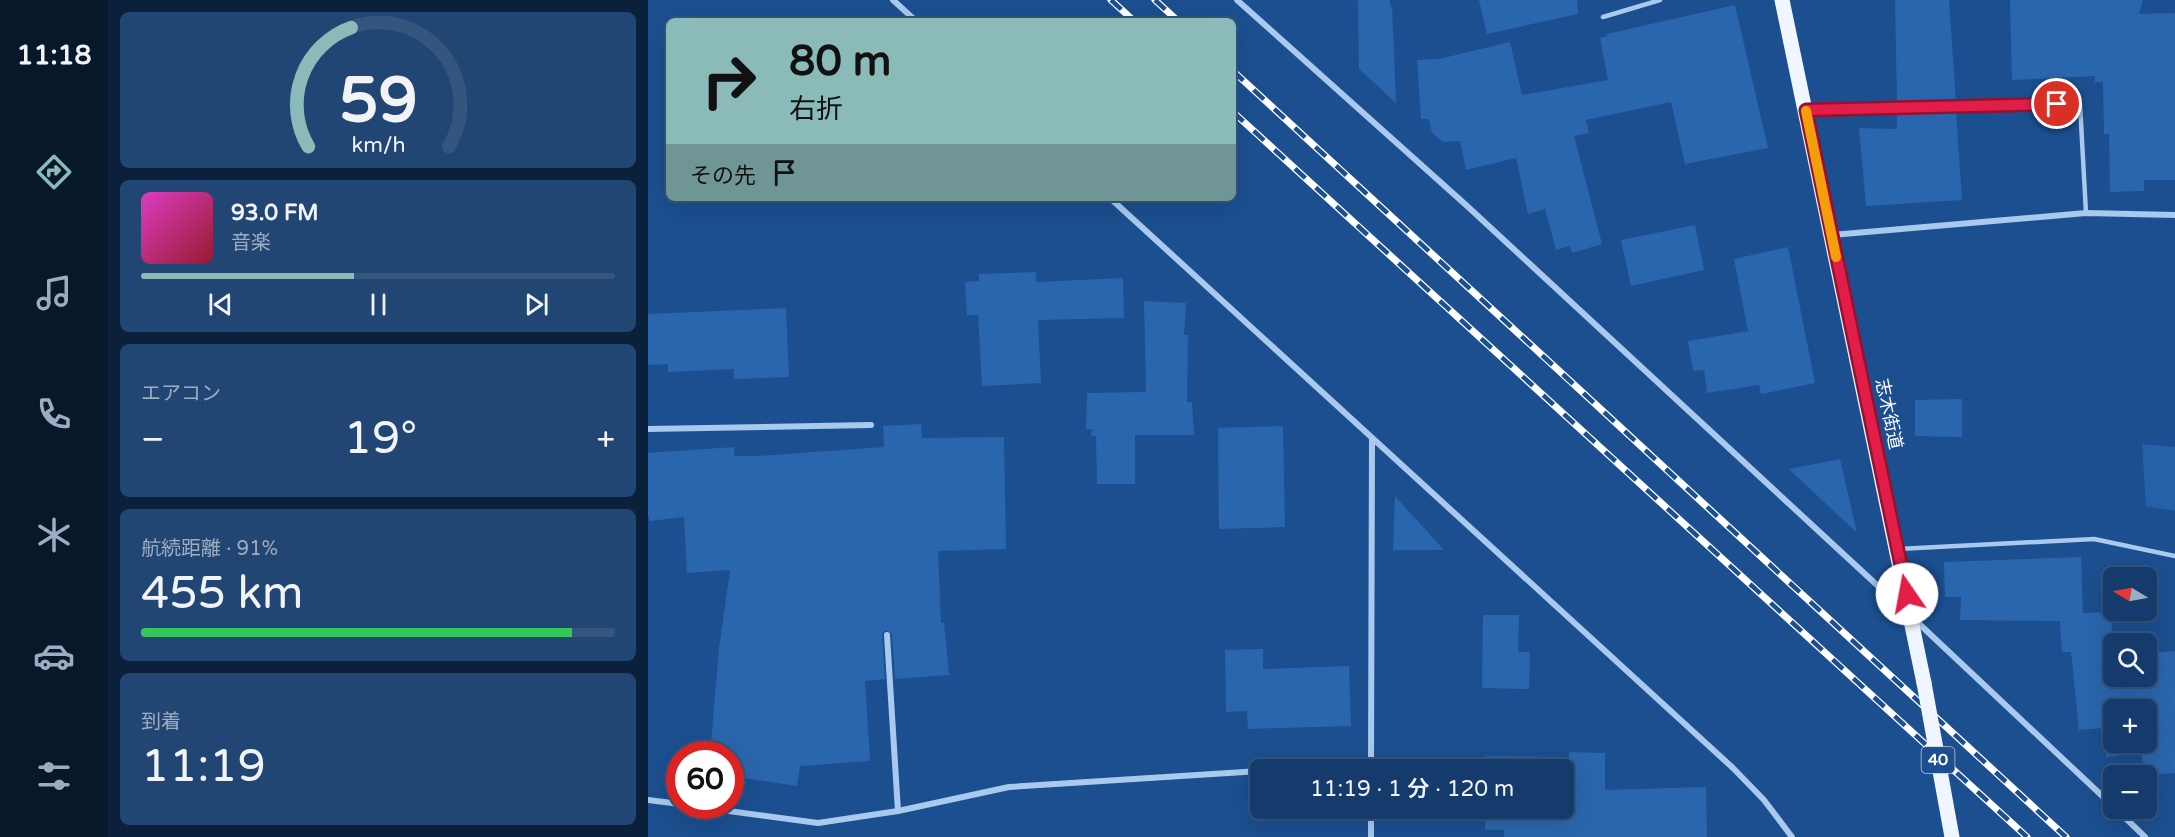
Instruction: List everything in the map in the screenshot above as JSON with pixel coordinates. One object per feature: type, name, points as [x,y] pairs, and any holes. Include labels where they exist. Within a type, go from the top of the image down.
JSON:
[{"type":"main road","name":"志木街道","points":[[1782,0],[1912,617],[1952,837]]},
{"type":"street","points":[[893,0],[913,18]]},
{"type":"street","points":[[1237,0],[1466,205],[1912,617],[2103,798]]},
{"type":"street","points":[[1113,201],[1733,768],[1764,800],[1792,837]]},
{"type":"street","points":[[1832,235],[2086,213],[2175,215]]},
{"type":"street","points":[[648,429],[871,425]]},
{"type":"street","points":[[1371,759],[1372,438]]},
{"type":"street","points":[[887,635],[898,812]]},
{"type":"street","points":[[744,813],[818,823],[898,812],[1009,787],[1250,772]]},
{"type":"street","points":[[648,800],[666,802]]},
{"type":"street","points":[[1371,819],[1371,837]]},
{"type":"street","points":[[2126,819],[2145,837]]},
{"type":"lane","points":[[1603,17],[1660,0]]},
{"type":"lane","points":[[1806,110],[2080,104],[2086,213]]},
{"type":"lane","points":[[1898,549],[2094,539],[2175,556]]},
{"type":"shaded area","points":[[2142,444],[2175,447],[2175,511],[2146,506]]},
{"type":"building","points":[[1358,0],[1390,0],[1390,9],[1392,5],[1396,103],[1359,69]]},
{"type":"building","points":[[1479,0],[1577,0],[1578,14],[1487,34]]},
{"type":"building","points":[[1895,0],[1949,0],[1956,102],[1897,104]]},
{"type":"building","points":[[2010,0],[2143,0],[2139,14],[2175,13],[2175,180],[2144,180],[2144,191],[2110,192],[2109,134],[2104,134],[2103,82],[2095,82],[2095,76],[2012,80]]},
{"type":"building","points":[[1735,5],[1768,148],[1685,164],[1671,102],[1586,120],[1589,133],[1574,136],[1602,244],[1572,253],[1570,246],[1556,250],[1545,209],[1528,214],[1516,158],[1466,170],[1460,141],[1443,142],[1432,133],[1429,119],[1421,119],[1417,60],[1439,59],[1510,42],[1522,95],[1608,80],[1600,38],[1607,34]]},
{"type":"building","points":[[1956,111],[1962,200],[1866,206],[1859,128],[1897,129],[1897,113]]},
{"type":"building","points":[[1695,225],[1704,270],[1631,286],[1621,240]]},
{"type":"building","points":[[1788,247],[1815,383],[1761,394],[1759,385],[1707,393],[1704,370],[1693,371],[1688,341],[1748,331],[1734,259]]},
{"type":"building","points":[[1036,272],[1036,282],[1123,278],[1124,318],[1038,320],[1041,383],[982,386],[978,315],[967,315],[965,282],[979,281],[979,274]]},
{"type":"building","points":[[1144,301],[1186,303],[1184,335],[1188,335],[1187,402],[1192,402],[1194,435],[1135,435],[1135,484],[1097,484],[1096,436],[1091,436],[1092,429],[1086,429],[1087,393],[1146,392]]},
{"type":"building","points":[[786,308],[789,377],[734,379],[734,369],[668,372],[668,364],[648,365],[648,314]]},
{"type":"building","points":[[1962,399],[1962,437],[1915,436],[1915,400]]},
{"type":"building","points":[[921,424],[922,438],[1004,437],[1006,549],[938,551],[941,623],[944,622],[949,675],[895,679],[892,634],[885,630],[882,635],[885,679],[865,681],[870,761],[800,766],[797,786],[744,778],[744,741],[711,741],[719,649],[730,570],[687,573],[684,517],[650,521],[648,516],[648,453],[734,447],[734,456],[759,456],[884,447],[883,426]]},
{"type":"building","points":[[1283,426],[1285,527],[1219,529],[1218,428]]},
{"type":"building","points":[[1840,459],[1857,533],[1789,469]]},
{"type":"building","points":[[1395,496],[1444,550],[1393,550]]},
{"type":"building","points":[[2081,557],[2083,613],[2103,612],[2103,621],[2111,621],[2112,633],[2103,633],[2103,687],[2157,687],[2157,652],[2175,651],[2175,773],[2157,774],[2157,765],[2143,765],[2142,753],[2157,753],[2157,699],[2103,699],[2103,728],[2079,730],[2071,652],[2062,652],[2060,621],[1960,620],[1961,597],[1945,597],[1944,562]]},
{"type":"building","points":[[1483,615],[1519,615],[1518,652],[1530,652],[1529,689],[1482,688]]},
{"type":"building","points":[[1263,649],[1263,669],[1349,666],[1351,726],[1248,729],[1247,711],[1226,712],[1225,650]]},
{"type":"building","points":[[1569,752],[1605,753],[1605,790],[1706,787],[1707,837],[1504,837],[1504,830],[1485,830],[1486,819],[1574,819],[1574,759],[1486,759],[1486,756],[1569,757]]},
{"type":"building","points":[[2106,753],[2142,753],[2106,757]]},
{"type":"railway","points":[[1111,0],[1131,18]]},
{"type":"railway","points":[[1155,0],[1175,18]]},
{"type":"railway","points":[[1236,74],[2066,837]]},
{"type":"railway","points":[[1236,115],[2027,837]]},
{"type":"slow traffic","points":[[1806,111],[1836,257]]},
{"type":"route","points":[[1907,594],[1806,110],[2057,104]]}]
